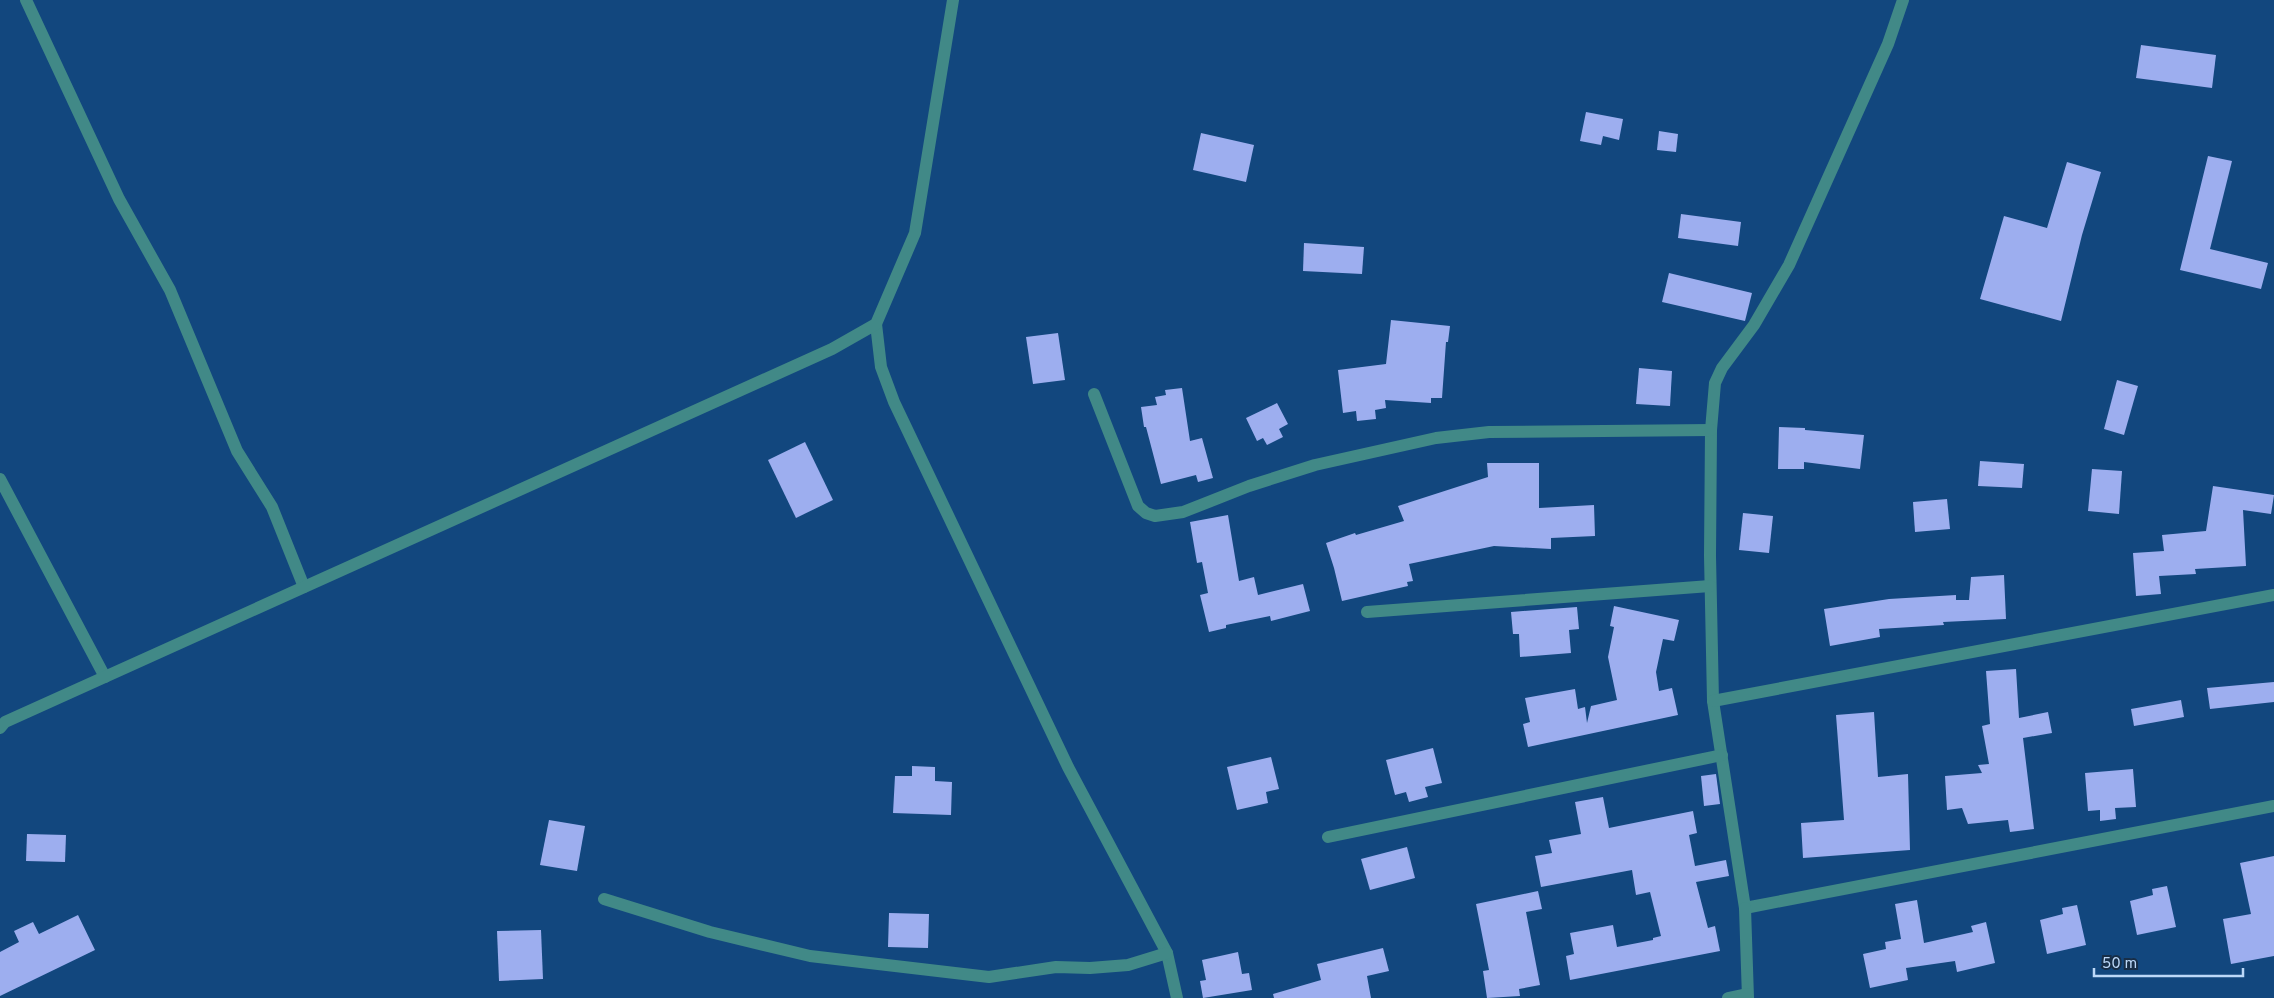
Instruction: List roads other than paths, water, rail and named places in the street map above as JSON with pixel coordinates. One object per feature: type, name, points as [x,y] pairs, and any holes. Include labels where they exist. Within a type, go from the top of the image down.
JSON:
[{"type":"street","points":[[26,0],[118,199],[170,290],[236,451],[272,507],[304,587]]},
{"type":"street","points":[[953,0],[916,233],[876,324],[881,366],[894,402],[1068,767],[1167,953],[1177,998]]},
{"type":"street","points":[[1728,998],[1748,996],[1745,908],[1713,701],[1710,586],[1711,430],[1715,383],[1722,368],[1754,324],[1789,265],[1888,44],[1903,0]]},
{"type":"street","points":[[0,728],[5,722],[832,349],[876,324]]},
{"type":"street","points":[[1094,394],[1138,506],[1146,513],[1155,516],[1183,512],[1249,486],[1315,465],[1436,438],[1489,432],[1711,430]]},
{"type":"street","points":[[0,479],[105,677]]},
{"type":"street","points":[[1367,612],[1710,586]]},
{"type":"street","points":[[1713,701],[2274,595]]},
{"type":"street","points":[[1328,836],[1722,755]]},
{"type":"street","points":[[1745,908],[2274,806]]},
{"type":"street","points":[[604,899],[710,932],[810,956],[989,977],[1056,967],[1090,968],[1128,965],[1167,953]]}]
